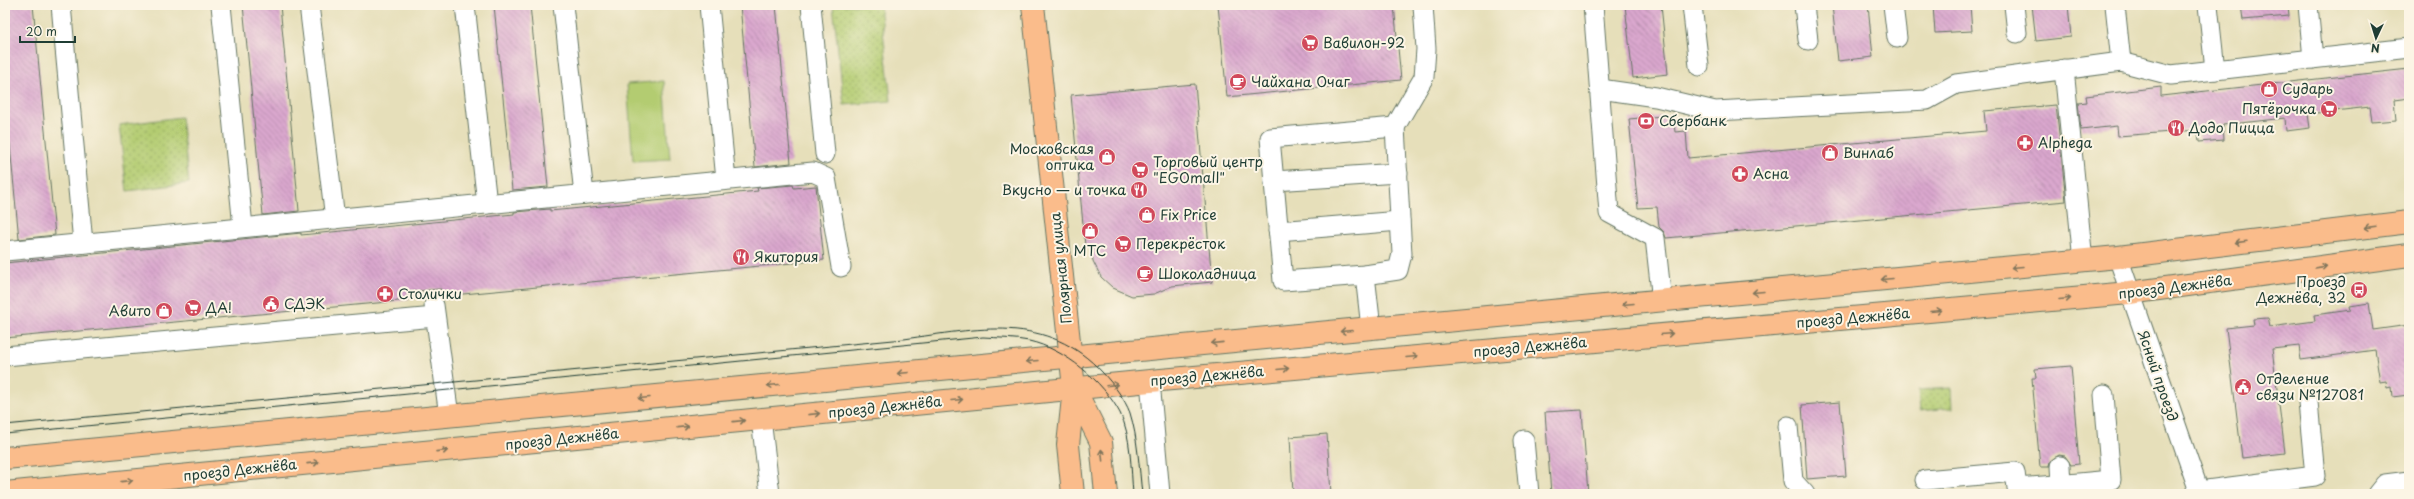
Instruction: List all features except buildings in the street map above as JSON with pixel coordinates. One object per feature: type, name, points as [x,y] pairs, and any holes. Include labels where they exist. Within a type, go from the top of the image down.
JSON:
[{"type":"main road","name":"Полярная улица","points":[[1033,5],[1074,388],[1068,445],[1072,494]]},
{"type":"main road","points":[[5,458],[2083,261],[2409,222]]},
{"type":"main road","name":"проезд Дежнёва","points":[[5,493],[1074,388],[2129,293],[2409,255]]},
{"type":"main road","name":"Полярная улица","points":[[1074,388],[1101,442],[1106,494]]},
{"type":"street","points":[[61,5],[83,243]]},
{"type":"street","points":[[221,5],[243,227]]},
{"type":"street","points":[[309,5],[334,219]]},
{"type":"street","points":[[465,5],[487,204]]},
{"type":"street","points":[[563,5],[584,194]]},
{"type":"street","points":[[709,5],[726,180]]},
{"type":"street","points":[[811,5],[826,154]]},
{"type":"street","points":[[1395,127],[1270,138],[1283,281],[1365,276],[1398,270],[1402,254],[1395,127],[1424,77],[1426,50],[1423,5]]},
{"type":"street","points":[[1593,5],[1609,213],[1655,238],[1662,300]]},
{"type":"street","points":[[1692,5],[1699,66]]},
{"type":"street","points":[[1804,5],[1808,40]]},
{"type":"street","points":[[1893,5],[1896,38]]},
{"type":"street","points":[[2014,5],[2017,34]]},
{"type":"street","points":[[2115,5],[2121,62]]},
{"type":"street","points":[[2208,5],[2215,70]]},
{"type":"street","points":[[2308,5],[2313,59]]},
{"type":"street","points":[[1600,89],[1656,97],[1715,111],[1927,100],[1956,84],[2121,62],[2171,75],[2409,48]]},
{"type":"street","points":[[2064,69],[2083,261]]},
{"type":"street","points":[[5,251],[813,172],[826,178],[841,267]]},
{"type":"street","points":[[1274,181],[1398,174]]},
{"type":"street","points":[[1278,231],[1400,221]]},
{"type":"street","name":"Ясный проезд","points":[[2118,257],[2129,293],[2199,492]]},
{"type":"street","points":[[1365,276],[1371,328]]},
{"type":"street","points":[[5,356],[435,311],[449,416]]},
{"type":"street","points":[[1150,381],[1160,494]]},
{"type":"street","points":[[1925,480],[2016,472],[2017,488],[2064,482],[2111,480],[2104,395]]},
{"type":"street","points":[[2199,492],[2315,476],[2308,402]]},
{"type":"street","points":[[761,419],[770,494]]},
{"type":"street","points":[[1788,426],[1793,481],[1805,494]]},
{"type":"street","points":[[1524,440],[1529,494]]},
{"type":"street","points":[[2377,494],[2385,484],[2409,481]]},
{"type":"green space","points":[[833,5],[880,5],[891,101],[844,105]]},
{"type":"green space","points":[[664,81],[670,159],[633,161],[627,84]]},
{"type":"green space","points":[[181,117],[189,183],[127,191],[119,125]]},
{"type":"green space","points":[[1951,388],[1952,408],[1920,411],[1918,390]]},
{"type":"tram line","points":[[5,425],[904,339],[984,329],[1010,329],[1035,333],[1059,341],[1081,354],[1111,382],[1128,408],[1133,423],[1137,443],[1142,494]]},
{"type":"tram line","points":[[5,434],[983,337],[1018,339],[1043,345],[1056,351],[1082,368],[1104,389],[1113,401],[1124,422],[1130,452],[1133,494]]},
{"type":"place","name":"Вавилон-92","points":[[1310,43]]},
{"type":"place","name":"Чайхана Очаг","points":[[1238,82]]},
{"type":"place","name":"Сударь","points":[[2269,89]]},
{"type":"place","name":"Пятёрочка","points":[[2329,109]]},
{"type":"place","name":"Сбербанк","points":[[1646,121]]},
{"type":"place","name":"Додо Пицца","points":[[2176,128]]},
{"type":"place","name":"Alphega","points":[[2025,143]]},
{"type":"place","name":"Винлаб","points":[[1830,153]]},
{"type":"place","name":"Московская оптика","points":[[1107,157]]},
{"type":"place","name":"Торговый центр \"EGOmall\"","points":[[1140,170]]},
{"type":"place","name":"Асна","points":[[1740,174]]},
{"type":"place","name":"Вкусно — и точка","points":[[1139,190]]},
{"type":"place","name":"Fix Price","points":[[1147,215]]},
{"type":"place","name":"МТС","points":[[1090,231]]},
{"type":"place","name":"Перекрёсток","points":[[1123,244]]},
{"type":"place","name":"Якитория","points":[[741,257]]},
{"type":"place","name":"Шоколадница","points":[[1145,274]]},
{"type":"place","name":"Проезд Дежнёва, 32","points":[[2359,290]]},
{"type":"place","name":"Столички","points":[[385,294]]},
{"type":"place","name":"СДЭК","points":[[271,304]]},
{"type":"place","name":"ДА!","points":[[193,308]]},
{"type":"place","name":"Авито","points":[[164,311]]},
{"type":"place","name":"Отделение связи №127081","points":[[2243,387]]}]
